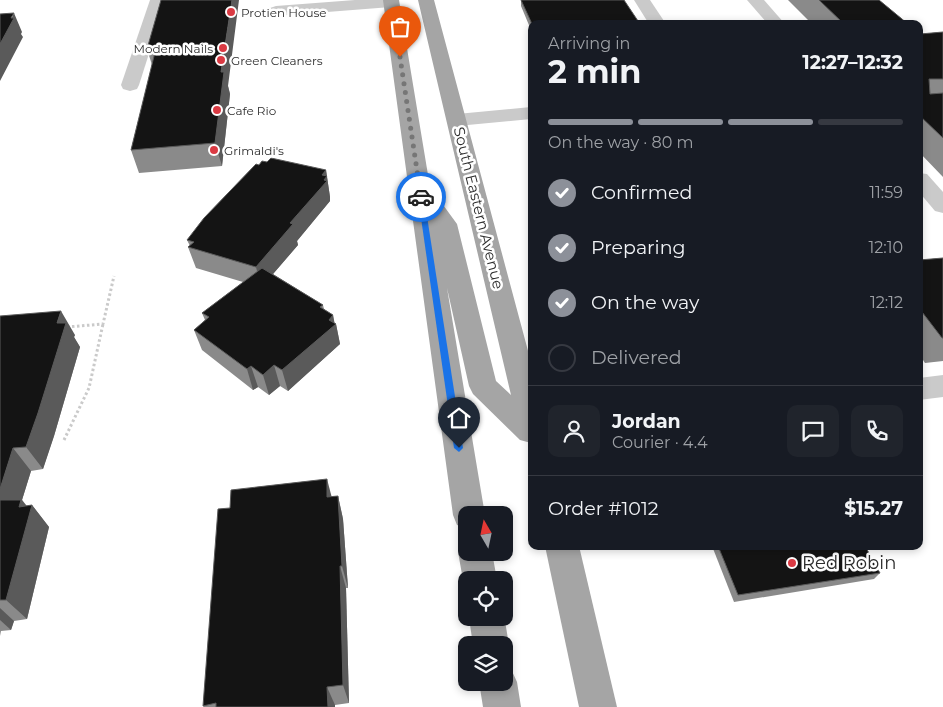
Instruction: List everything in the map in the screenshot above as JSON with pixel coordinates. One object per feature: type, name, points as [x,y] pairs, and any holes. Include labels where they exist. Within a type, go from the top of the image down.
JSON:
[{"type":"main road","name":"South Eastern Avenue","points":[[426,0],[528,404]]},
{"type":"main road","points":[[391,1],[411,19]]},
{"type":"main road","points":[[391,1],[468,506]]},
{"type":"main road","points":[[431,91],[434,100],[457,120]]},
{"type":"main road","points":[[420,187],[445,224],[483,386],[528,428]]},
{"type":"main road","points":[[563,550],[598,707]]},
{"type":"main road","points":[[499,691],[502,707]]},
{"type":"lane","points":[[130,85],[158,0]]},
{"type":"lane","points":[[642,0],[655,20]]},
{"type":"lane","points":[[755,0],[772,20]]},
{"type":"lane","points":[[276,10],[391,1]]},
{"type":"lane","points":[[457,120],[528,113]]},
{"type":"lane","points":[[923,184],[943,206]]},
{"type":"lane","points":[[923,388],[943,386]]},
{"type":"path","points":[[64,440],[89,388],[114,275]]},
{"type":"path","points":[[66,327],[103,324]]},
{"type":"building","points":[[161,0],[232,0],[221,72],[224,72],[215,143],[131,150],[156,48],[147,49]]},
{"type":"building","points":[[521,0],[624,0],[637,20],[530,20]]},
{"type":"building","points":[[819,0],[879,0],[903,20],[840,20]]},
{"type":"building","points":[[14,13],[11,18],[14,18],[0,44],[0,14]]},
{"type":"building","points":[[943,32],[943,79],[929,79],[930,94],[943,93],[943,138],[923,119],[923,34]]},
{"type":"building","points":[[271,158],[326,170],[322,175],[327,176],[324,180],[327,181],[290,223],[293,224],[256,267],[188,247],[194,242],[187,240],[204,218],[256,164],[259,165],[262,161],[267,162]]},
{"type":"building","points":[[943,258],[943,338],[923,313],[923,260]]},
{"type":"building","points":[[262,268],[323,305],[320,307],[333,315],[329,320],[336,324],[282,370],[274,365],[263,375],[251,366],[247,369],[194,330],[209,317],[202,313]]},
{"type":"building","points":[[61,311],[57,323],[66,323],[38,413],[26,447],[13,448],[0,489],[0,316]]},
{"type":"building","points":[[327,479],[327,497],[338,496],[342,566],[340,566],[343,685],[327,687],[328,707],[216,707],[216,703],[203,706],[218,509],[230,508],[231,490]]},
{"type":"building","points":[[0,500],[21,500],[19,507],[32,505],[6,600],[0,600]]},
{"type":"building","name":"Red Robin","points":[[720,550],[867,550],[880,573],[738,595]]},
{"type":"way so far","points":[[400,57],[421,197]]},
{"type":"place","name":"Protien House","points":[[231,12]]},
{"type":"place","name":"Modern Nails","points":[[223,48]]},
{"type":"place","name":"Green Cleaners","points":[[221,60]]},
{"type":"place","name":"Cafe Rio","points":[[217,110]]},
{"type":"place","name":"Grimaldi's","points":[[214,150]]},
{"type":"place","name":"Red Robin","points":[[792,563]]},
{"type":"route","points":[[421,197],[459,448]]}]
